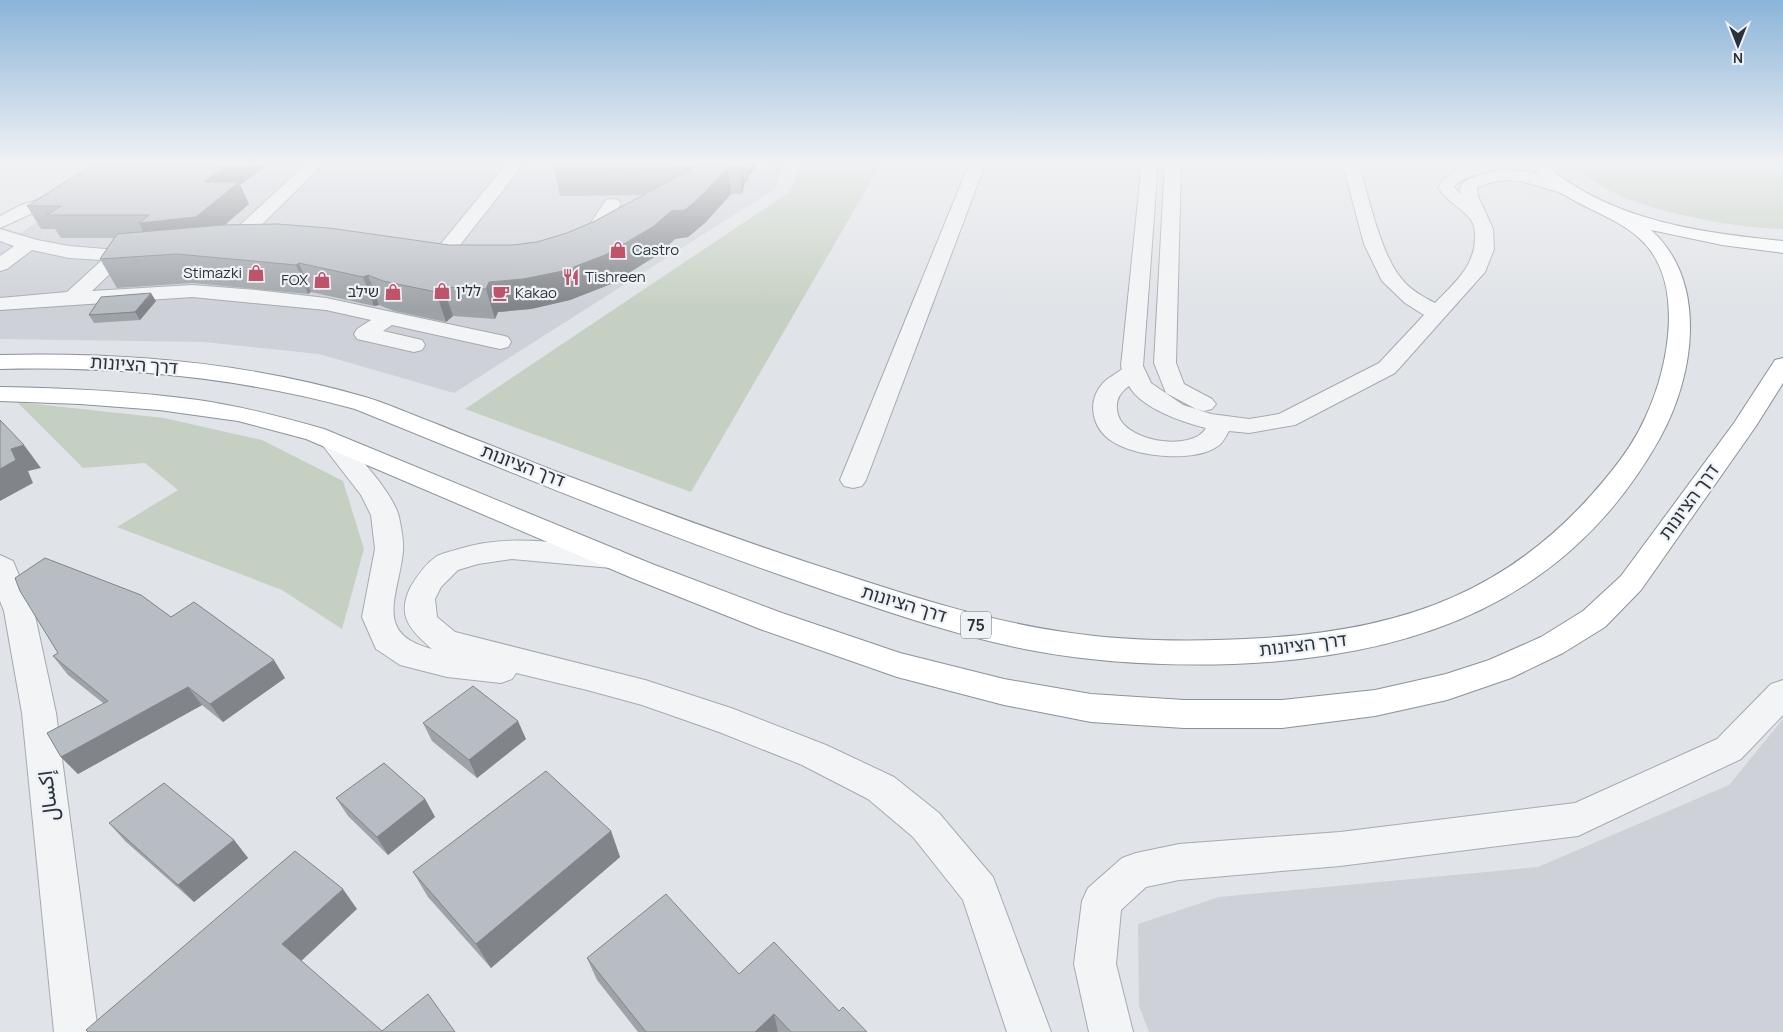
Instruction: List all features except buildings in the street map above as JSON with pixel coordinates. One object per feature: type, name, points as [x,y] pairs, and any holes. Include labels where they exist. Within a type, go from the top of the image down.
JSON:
[{"type":"highway","name":"דרך הציונות","points":[[0,362],[52,360],[115,362],[249,377],[319,391],[363,404],[684,530],[807,574],[924,612],[1018,635],[1091,648],[1170,652],[1253,652],[1333,643],[1395,631],[1440,616],[1486,596],[1522,575],[1558,545],[1591,513],[1633,461],[1654,430],[1675,368],[1678,299],[1672,272],[1655,243],[1645,234],[1608,210]]},
{"type":"highway","name":"75","points":[[1612,210],[1650,223],[1701,236],[1783,247]]},
{"type":"highway","name":"דרך הציונות","points":[[0,394],[77,396],[208,408],[275,422],[333,442],[611,558],[771,621],[897,665],[1004,692],[1091,708],[1184,714],[1282,714],[1374,703],[1447,687],[1500,669],[1552,645],[1594,619],[1631,583],[1744,426],[1783,366]]},
{"type":"street","points":[[0,223],[24,210]]},
{"type":"street","points":[[260,241],[223,246],[263,210]]},
{"type":"street","points":[[463,257],[433,254],[474,210]]},
{"type":"street","points":[[563,246],[583,238],[596,228],[608,210]]},
{"type":"street","points":[[853,480],[959,210]]},
{"type":"street","points":[[1146,210],[1132,366],[1141,387],[1174,410],[1208,422],[1249,426],[1286,420],[1310,406],[1388,368],[1475,272],[1486,249],[1482,220],[1477,210]]},
{"type":"street","points":[[1171,210],[1165,363],[1174,388],[1202,404],[1255,416],[1310,406]]},
{"type":"street","points":[[1364,210],[1373,244],[1392,281],[1412,299],[1438,314]]},
{"type":"street","points":[[1470,210],[1482,220]]},
{"type":"street","points":[[0,235],[48,250],[81,254],[163,254]]},
{"type":"street","points":[[0,265],[27,245]]},
{"type":"street","points":[[73,298],[119,255]]},
{"type":"street","points":[[0,304],[192,291],[326,304],[500,342]]},
{"type":"street","points":[[388,318],[365,334],[414,344]]},
{"type":"street","points":[[1134,371],[1110,389],[1103,406],[1108,425],[1127,440],[1165,449],[1196,446],[1210,440],[1221,423]]},
{"type":"street","points":[[333,442],[373,492],[385,515],[389,549],[377,617],[387,641],[411,656],[447,665],[587,677]]},
{"type":"street","points":[[611,558],[512,549],[476,554],[448,563],[429,581],[420,598],[422,622],[444,641],[503,658],[587,677],[645,693],[731,722],[814,755],[881,788],[926,825],[978,890],[1029,1032]]},
{"type":"street","name":"إكسال","points":[[0,565],[3,568],[9,616],[38,713],[76,1032]]},
{"type":"street","points":[[1111,1032],[1095,964],[1102,902],[1136,870],[1179,862],[1340,849],[1578,819],[1729,749],[1783,693]]},
{"type":"shaded area","points":[[55,210],[741,210],[454,393],[319,354],[204,342],[0,339],[0,227],[20,233]]},
{"type":"shaded area","points":[[1783,719],[1783,1032],[1149,1032],[1139,1006],[1138,924],[1219,897],[1538,867],[1729,785]]},
{"type":"green space","points":[[762,210],[854,210],[691,492],[465,409]]},
{"type":"green space","points":[[1664,210],[1783,210],[1783,229],[1734,225]]},
{"type":"green space","points":[[17,402],[164,418],[262,440],[343,481],[364,549],[342,629],[282,590],[117,527],[178,490],[145,463],[83,468]]},
{"type":"place","name":"Castro","points":[[618,250]]},
{"type":"place","name":"Stimazki","points":[[256,273]]},
{"type":"place","name":"Tishreen","points":[[571,277]]},
{"type":"place","name":"FOX","points":[[322,280]]},
{"type":"place","name":"ללין","points":[[442,291]]},
{"type":"place","name":"שילב","points":[[393,292]]},
{"type":"place","name":"Kakao","points":[[501,293]]}]
